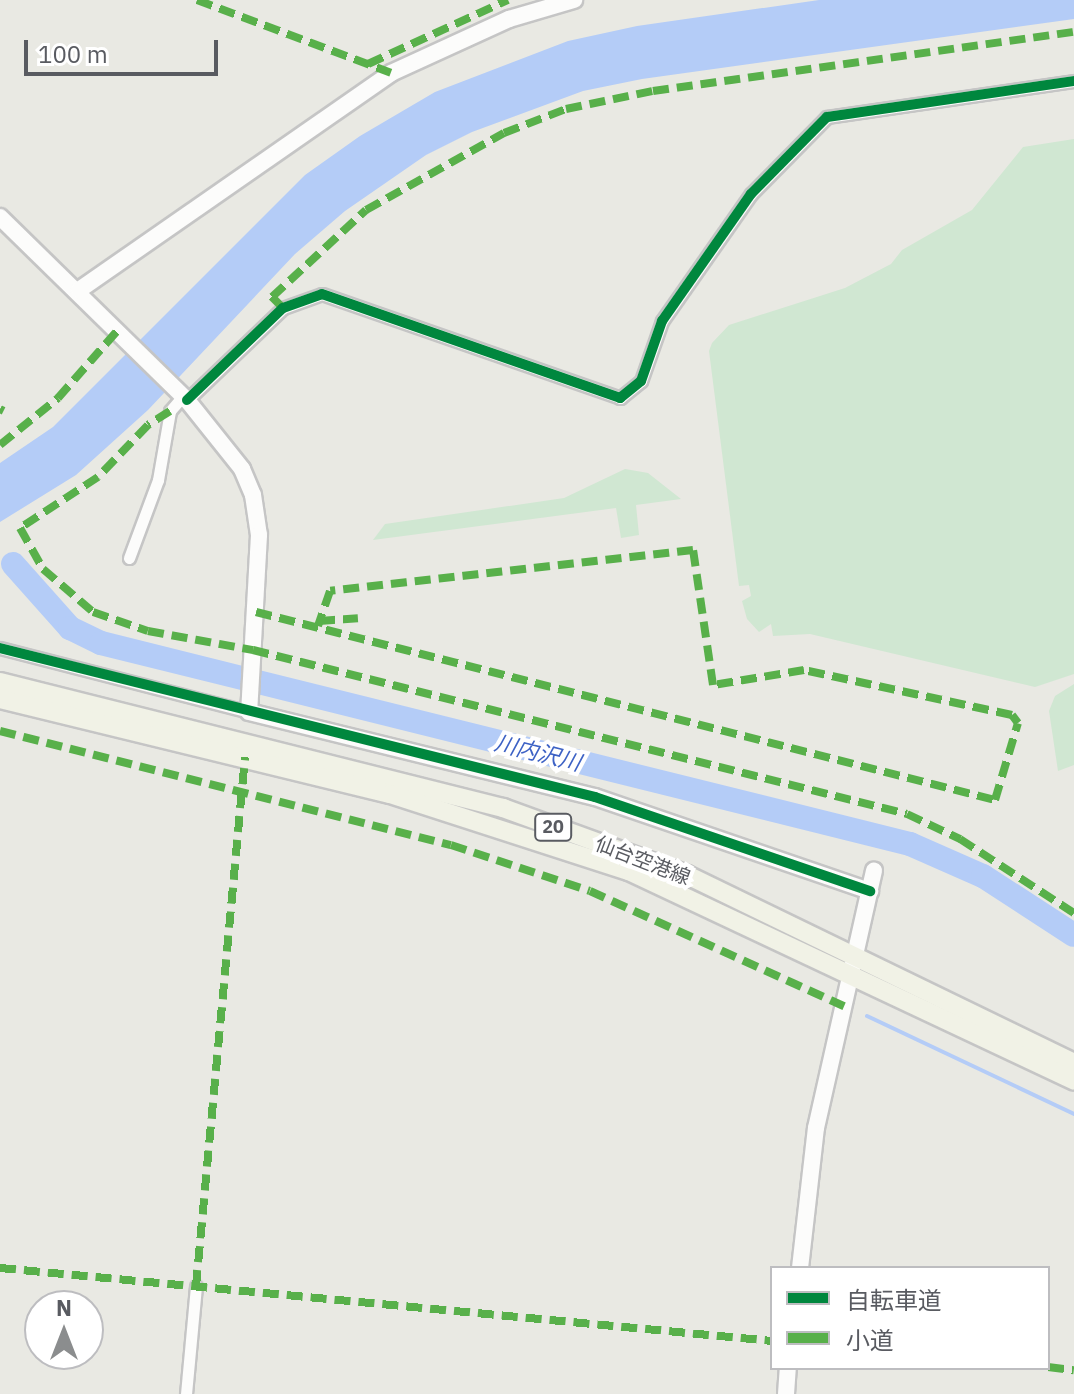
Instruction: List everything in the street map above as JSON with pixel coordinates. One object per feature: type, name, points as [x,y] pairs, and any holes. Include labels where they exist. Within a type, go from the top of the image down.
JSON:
[{"type":"main road","name":"仙台空港線","points":[[0,682],[503,808],[687,875],[858,954],[1074,1063]]},
{"type":"main road","name":"仙台空港線","points":[[0,699],[476,818],[629,871],[854,974],[1074,1080]]},
{"type":"street","points":[[79,290],[391,73],[509,19],[574,0]]},
{"type":"street","points":[[129,558],[158,480],[170,411],[283,308],[322,294],[620,398],[641,381],[662,321],[751,194],[827,117],[1074,81]]},
{"type":"street","points":[[0,217],[79,290],[228,446],[253,495],[259,535],[249,708]]},
{"type":"street","points":[[0,648],[595,797],[870,891]]},
{"type":"street","points":[[800,1266],[816,1128],[854,974],[874,870]]},
{"type":"street","points":[[186,1394],[196,1286]]},
{"type":"street","points":[[786,1394],[788,1370]]},
{"type":"green space","points":[[1074,139],[1074,674],[1035,687],[810,634],[773,636],[771,624],[759,632],[747,619],[742,601],[751,596],[749,585],[739,586],[709,351],[712,343],[729,325],[845,288],[891,264],[902,250],[972,210],[1023,147]]},
{"type":"green space","points":[[625,469],[648,473],[681,499],[636,505],[639,535],[621,538],[616,508],[373,540],[385,524],[564,498]]},
{"type":"green space","points":[[1074,684],[1074,765],[1058,771],[1049,711],[1055,696]]},
{"type":"water","points":[[819,0],[1074,0],[1074,19],[642,79],[583,91],[472,132],[426,155],[345,211],[295,254],[148,410],[76,475],[0,522],[0,463],[53,427],[305,175],[360,136],[435,92],[568,41],[637,26]]},
{"type":"waterway","name":"川内沢川","points":[[13,564],[70,628],[101,643],[910,844],[983,876],[1074,935]]},
{"type":"waterway","points":[[867,1016],[1074,1114]]},
{"type":"marked path","points":[[197,0],[391,73]]},
{"type":"marked path","points":[[368,64],[508,0]]},
{"type":"marked path","points":[[283,308],[272,297],[366,210],[504,133],[566,109],[653,91],[1074,32]]},
{"type":"marked path","points":[[0,445],[58,398],[117,331]]},
{"type":"marked path","points":[[0,409],[4,411]]},
{"type":"marked path","points":[[170,411],[148,425],[98,477],[20,528],[43,569],[93,612],[148,631],[253,650],[907,814],[960,839],[1074,913]]},
{"type":"marked path","points":[[256,612],[995,800],[1018,723],[1012,715],[804,670],[713,685],[693,550],[330,591],[318,626]]},
{"type":"marked path","points":[[319,621],[358,618]]},
{"type":"marked path","points":[[0,731],[451,845],[590,891],[844,1006]]},
{"type":"marked path","points":[[196,1286],[245,757]]},
{"type":"marked path","points":[[0,1268],[770,1341]]},
{"type":"marked path","points":[[1050,1367],[1074,1370]]},
{"type":"cycle path","points":[[187,400],[283,308],[322,294],[620,398],[641,381],[662,321],[751,194],[827,117],[1074,81]]},
{"type":"cycle path","points":[[0,648],[595,797],[870,891]]}]
